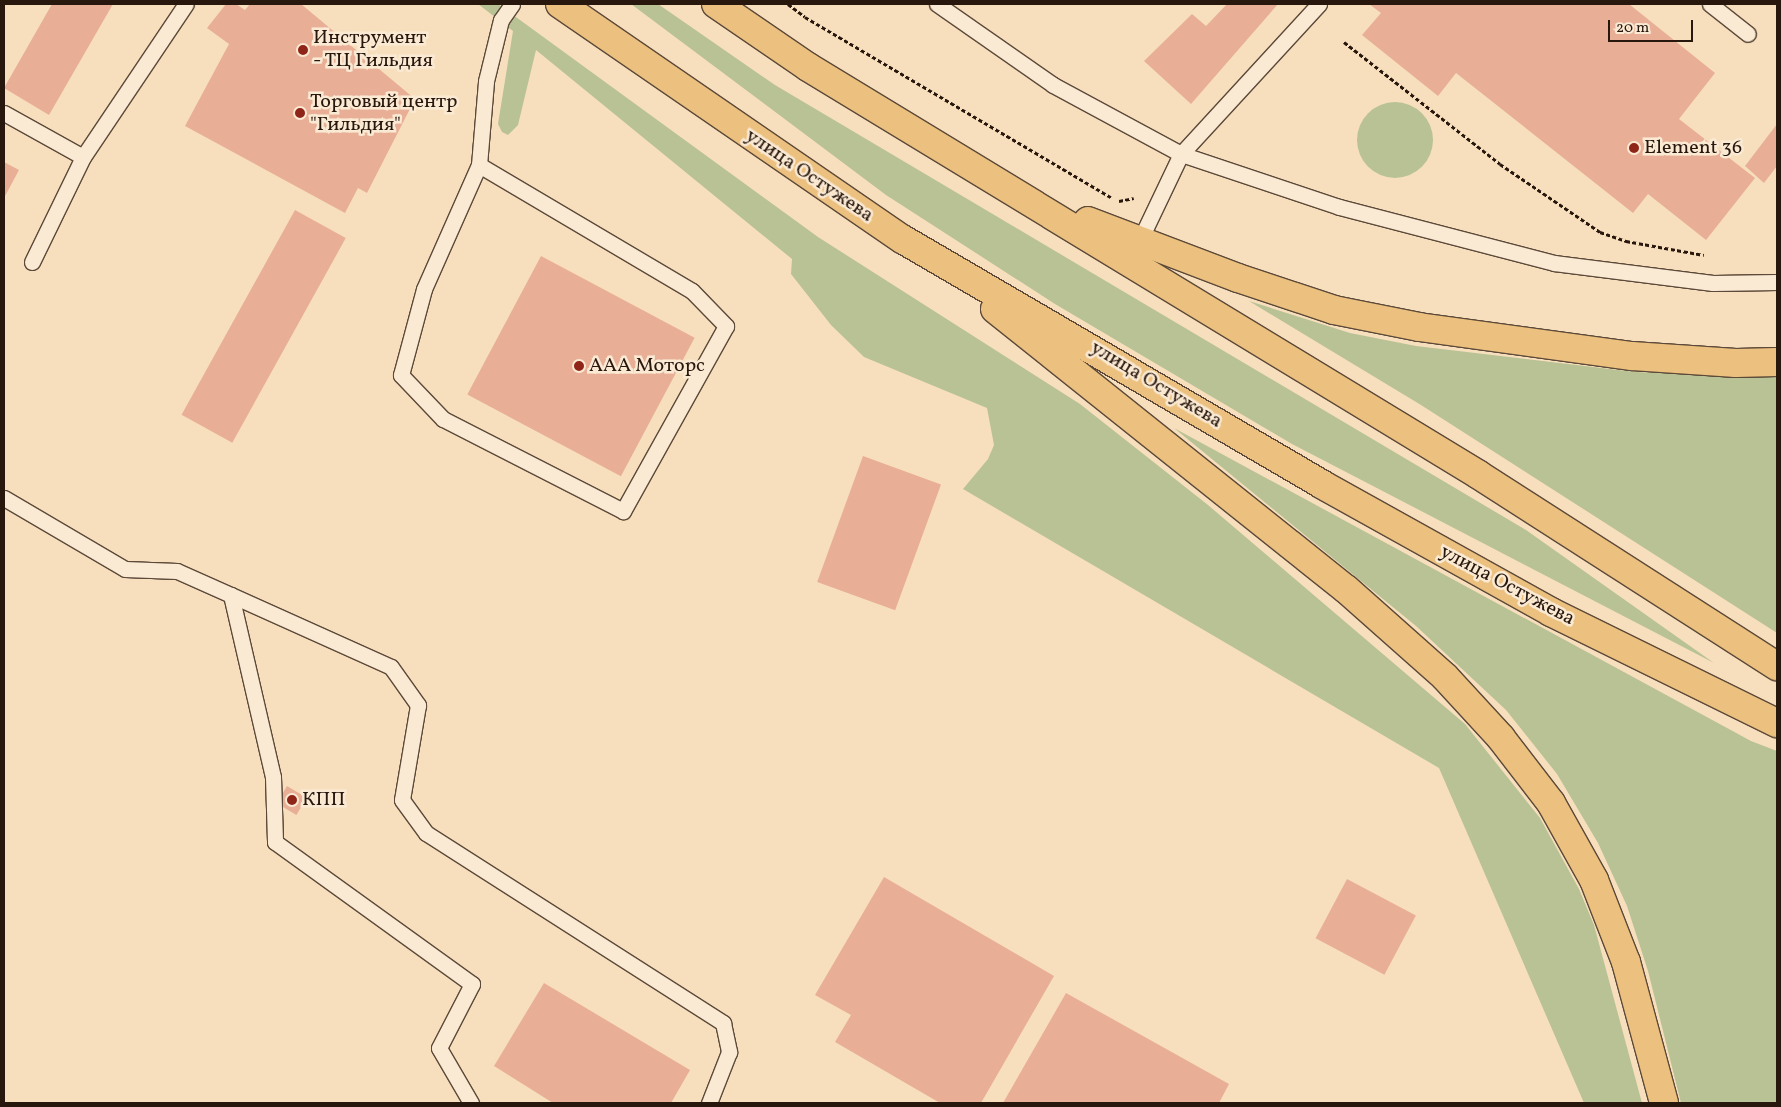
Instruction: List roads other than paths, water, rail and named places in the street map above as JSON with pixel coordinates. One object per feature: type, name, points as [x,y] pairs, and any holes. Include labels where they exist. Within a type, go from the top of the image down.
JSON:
[{"type":"main road","name":"улица Остужева","points":[[560,4],[904,240],[1323,485],[1552,612],[1777,723]]},
{"type":"main road","points":[[716,4],[808,67],[1009,187],[1634,571],[1777,666]]},
{"type":"main road","points":[[733,4],[808,67]]},
{"type":"main road","points":[[1009,187],[1139,242],[1334,310],[1419,327],[1632,356],[1736,363],[1777,362]]},
{"type":"main road","points":[[904,240],[1063,360],[1346,589],[1446,677],[1501,738],[1551,803],[1576,844],[1601,896],[1626,962],[1664,1103]]},
{"type":"lane","points":[[32,262],[83,157],[186,4]]},
{"type":"lane","points":[[480,165],[692,291],[726,326],[623,511],[444,419],[401,375],[424,289],[480,165],[486,81],[501,20],[512,4]]},
{"type":"lane","points":[[937,4],[1053,85],[1181,154],[1339,207],[1450,239],[1554,263],[1713,283],[1777,282]]},
{"type":"lane","points":[[1139,242],[1181,154],[1319,4]]},
{"type":"lane","points":[[1710,4],[1748,34]]},
{"type":"lane","points":[[4,113],[83,157]]},
{"type":"lane","points":[[4,498],[125,569],[177,571],[391,668],[418,705],[402,800],[426,833],[723,1023],[729,1052],[709,1103]]},
{"type":"lane","points":[[231,595],[273,777],[275,842],[472,984],[439,1048],[471,1103]]},
{"type":"place","name":"Инструмент - ТЦ Гильдия","points":[[303,50]]},
{"type":"place","name":"Торговый центр \"Гильдия\"","points":[[300,113]]},
{"type":"place","name":"Element 36","points":[[1634,148]]},
{"type":"place","name":"ААА Моторс","points":[[579,366]]},
{"type":"place","name":"КПП","points":[[292,800]]}]
